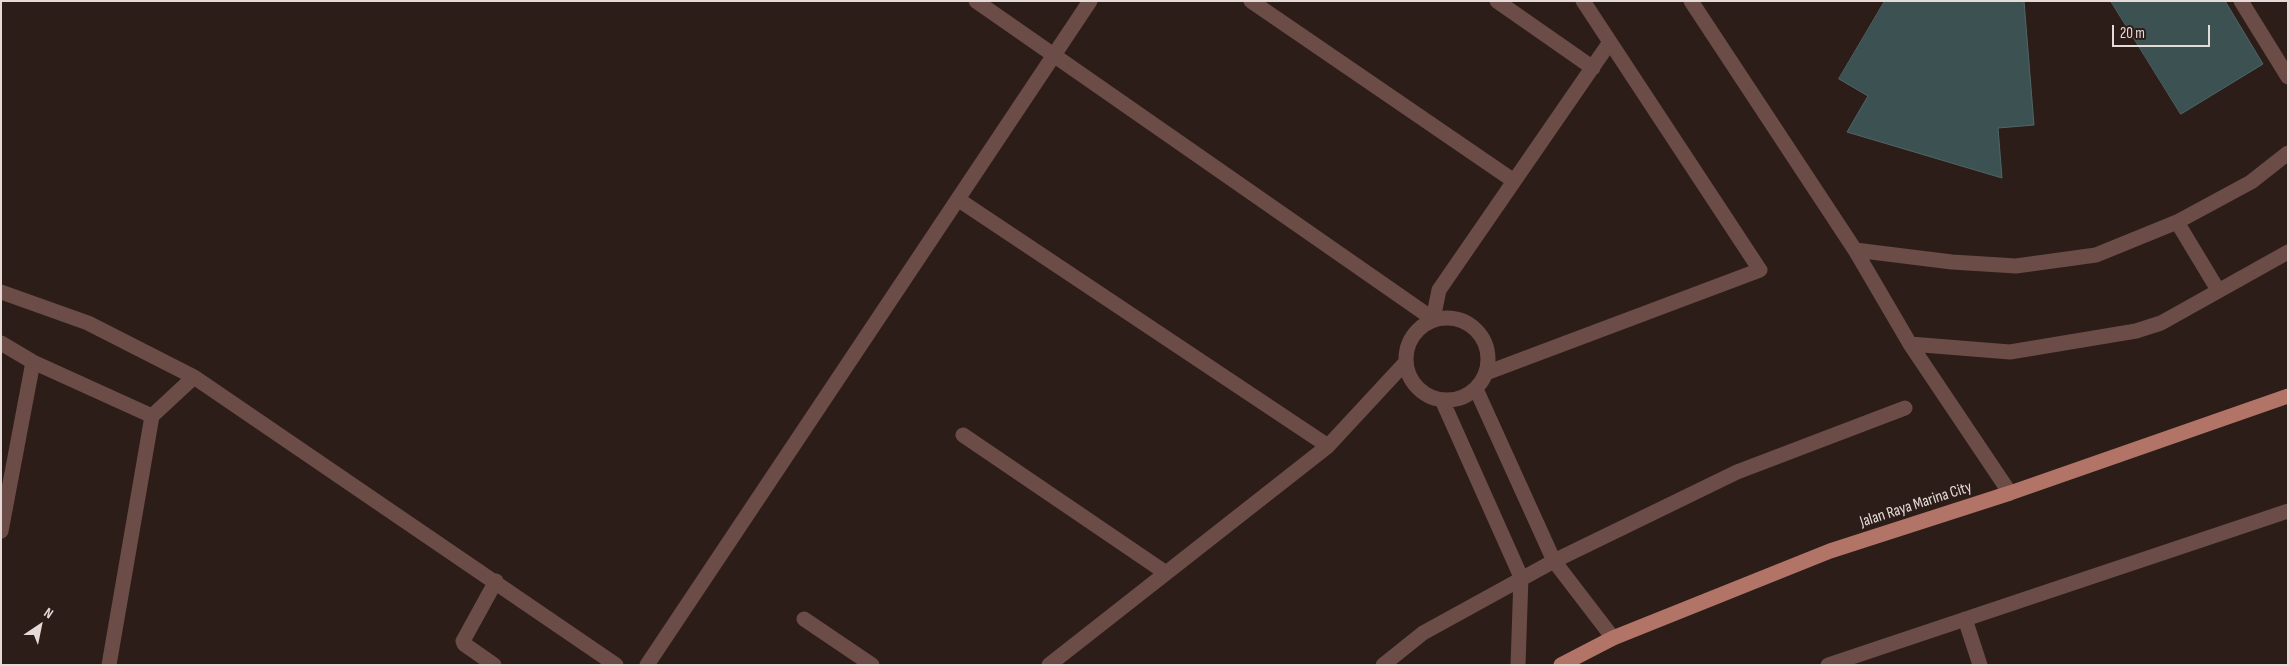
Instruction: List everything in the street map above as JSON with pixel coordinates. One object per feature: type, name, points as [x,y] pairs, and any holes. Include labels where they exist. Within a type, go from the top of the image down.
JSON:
[{"type":"main road","name":"Jalan Raya Marina City","points":[[1561,665],[1613,638],[1830,551],[2010,492],[2288,396]]},
{"type":"street","points":[[976,1],[1433,319]]},
{"type":"street","points":[[647,665],[1090,1]]},
{"type":"street","points":[[1251,1],[1514,181]]},
{"type":"street","points":[[1497,1],[1593,68]]},
{"type":"street","points":[[1486,373],[1760,270],[1583,1]]},
{"type":"street","points":[[1691,1],[1855,250],[1910,344],[2010,492]]},
{"type":"street","points":[[2241,1],[2288,77]]},
{"type":"street","points":[[1433,319],[1439,290],[1610,42]]},
{"type":"street","points":[[1855,250],[1952,262],[2016,266],[2096,255],[2177,222],[2252,182],[2288,153]]},
{"type":"street","points":[[959,200],[1328,446]]},
{"type":"street","points":[[2177,222],[2218,290]]},
{"type":"street","points":[[1910,344],[2010,352],[2136,331],[2161,323],[2288,252]]},
{"type":"street","points":[[1,292],[88,323],[194,377],[496,581],[616,665]]},
{"type":"street","points":[[1451,318],[1469,324],[1482,337],[1488,355],[1486,373],[1476,389],[1460,398],[1442,400],[1424,394],[1411,381],[1405,363],[1407,345],[1417,329],[1433,319],[1451,318]]},
{"type":"street","points":[[1,343],[33,362],[152,416]]},
{"type":"street","points":[[1,532],[4,503],[33,362]]},
{"type":"street","points":[[1049,665],[1328,446],[1405,363]]},
{"type":"street","points":[[109,665],[152,416],[194,377]]},
{"type":"street","points":[[1476,389],[1554,561],[1613,638]]},
{"type":"street","points":[[1442,400],[1521,577],[1518,665]]},
{"type":"street","points":[[1383,665],[1423,633],[1521,577],[1737,472],[1905,408]]},
{"type":"street","points":[[963,435],[1166,572]]},
{"type":"street","points":[[1828,665],[2288,511]]},
{"type":"street","points":[[494,665],[464,644],[463,640],[496,581]]},
{"type":"street","points":[[804,619],[872,665]]},
{"type":"street","points":[[1965,619],[1980,665]]},
{"type":"building","points":[[1885,1],[2024,1],[2034,125],[1998,128],[2002,178],[1847,132],[1868,96],[1839,79]]},
{"type":"building","points":[[2111,1],[2225,1],[2263,64],[2181,114]]}]
